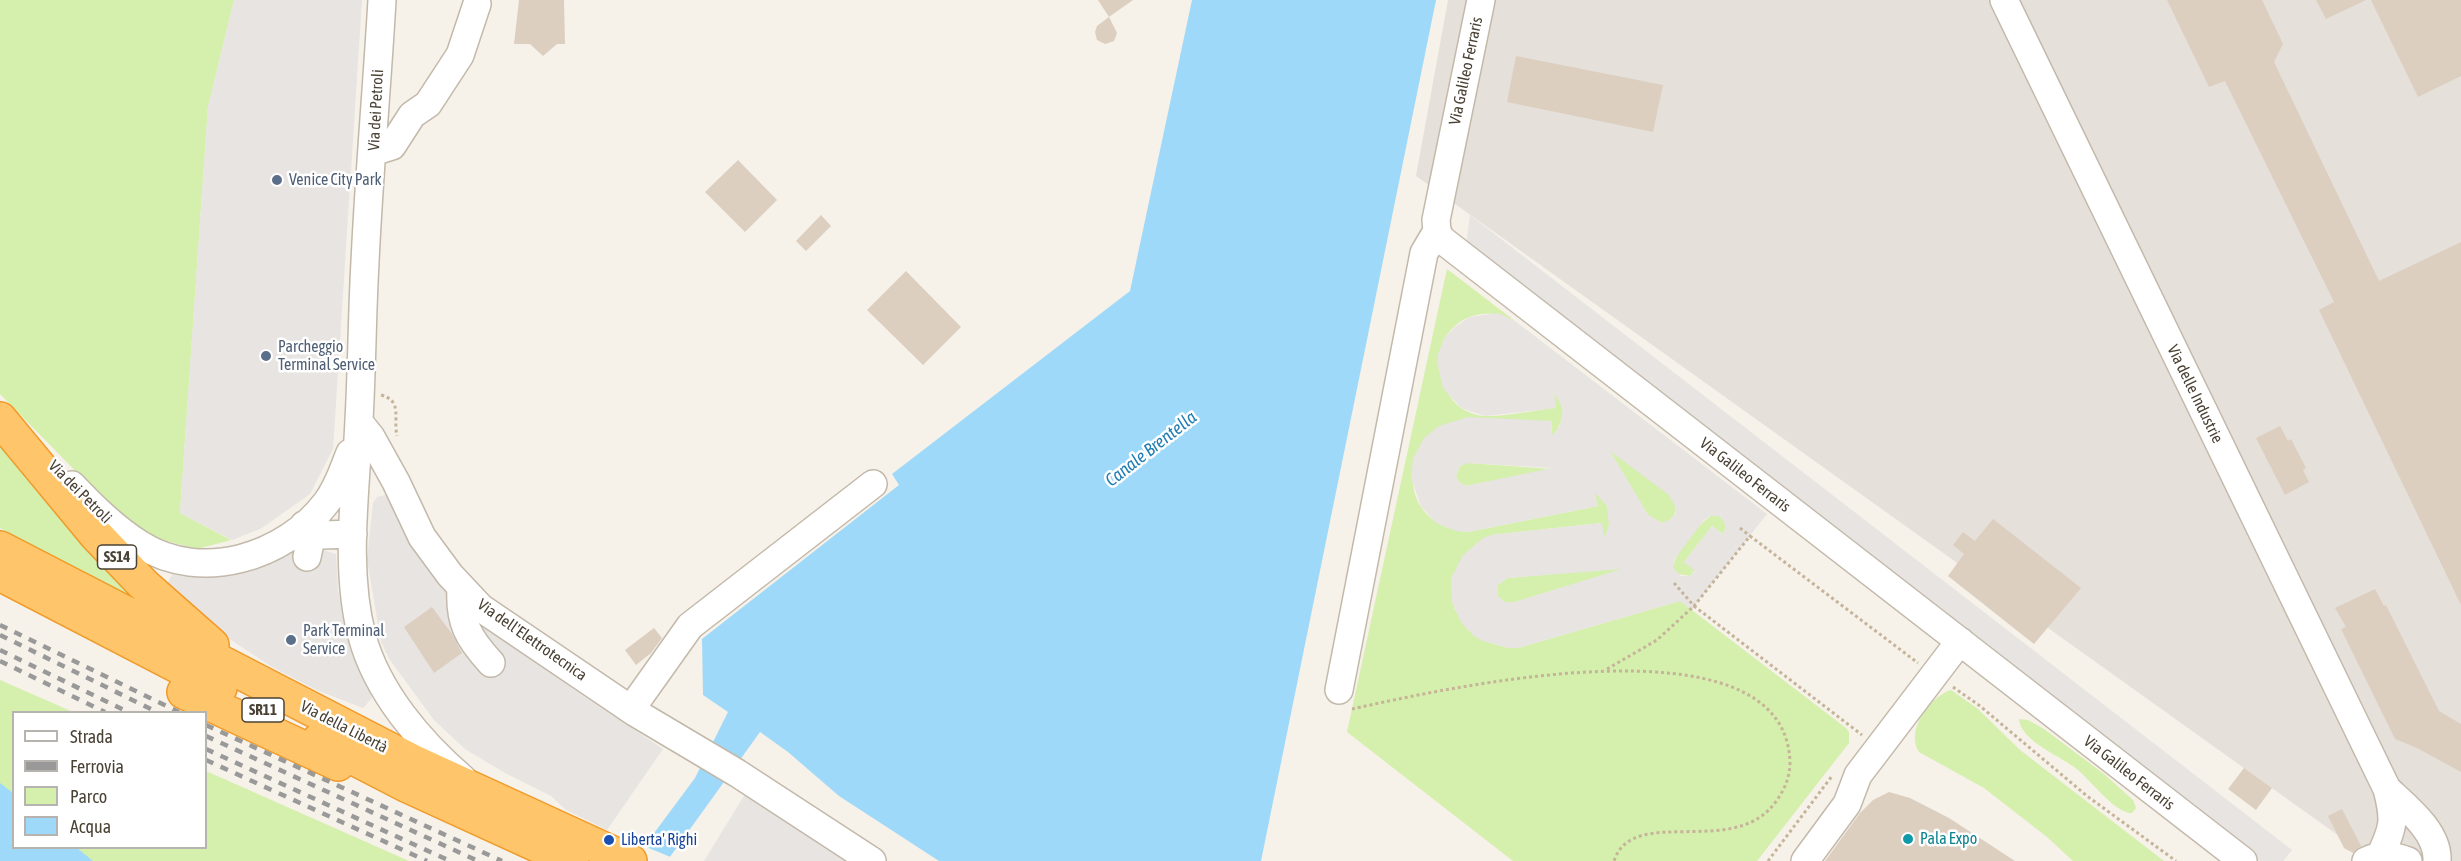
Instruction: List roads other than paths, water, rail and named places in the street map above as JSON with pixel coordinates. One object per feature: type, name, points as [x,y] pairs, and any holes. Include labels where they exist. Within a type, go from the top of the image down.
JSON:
[{"type":"highway","name":"SS14","points":[[0,417],[112,552],[144,585],[252,679]]},
{"type":"highway","name":"Via della Libertà","points":[[0,548],[412,761],[499,802],[572,861]]},
{"type":"highway","name":"Via della Libertà","points":[[0,574],[408,786],[533,831],[630,861]]},
{"type":"highway","points":[[0,599],[280,738],[408,794],[533,831]]},
{"type":"street","name":"Via dei Petroli","points":[[327,536],[359,429],[365,259],[382,0]]},
{"type":"street","name":"Via Galileo Ferraris","points":[[1481,0],[1436,220],[1437,231],[1441,239],[2243,861]]},
{"type":"street","name":"Via delle Industrie","points":[[2004,0],[2387,789],[2394,814],[2390,837],[2373,858]]},
{"type":"street","points":[[373,152],[392,146],[412,115],[428,104],[460,55],[477,4]]},
{"type":"street","points":[[1345,699],[1424,253],[1437,231]]},
{"type":"street","name":"Via dei Petroli","points":[[0,417],[22,434],[89,504],[117,529],[142,546],[164,556],[209,564],[257,554],[280,543],[327,536]]},
{"type":"street","name":"Via dei Petroli","points":[[359,429],[337,487],[327,502],[336,503],[327,536],[354,602],[363,639],[375,669],[393,701],[432,750],[464,780],[499,802]]},
{"type":"street","name":"Via dell'Elettrotecnica","points":[[359,429],[371,437],[396,482],[422,537],[461,588],[481,608],[631,709],[737,773],[872,861]]},
{"type":"street","points":[[631,709],[690,626],[873,484]]},
{"type":"street","points":[[461,588],[460,603],[465,628],[474,645],[491,663]]},
{"type":"street","points":[[1805,861],[1847,804],[1858,775],[1960,641]]},
{"type":"street","name":"Via delle Industrie","points":[[2387,789],[2427,830],[2433,841],[2437,861]]},
{"type":"street","points":[[2373,858],[2395,856],[2408,861]]},
{"type":"water","name":"Canale Brentella","points":[[1192,0],[1436,0],[1261,861],[939,861],[839,796],[788,752],[760,732],[667,861],[607,861],[646,844],[695,778],[728,712],[703,695],[702,639],[899,485],[892,474],[1130,291]]},
{"type":"water","points":[[0,783],[12,792],[12,849],[78,849],[93,861],[0,861]]},
{"type":"railway","points":[[0,625],[177,711]]},
{"type":"railway","points":[[0,635],[155,711]]},
{"type":"railway","points":[[0,650],[126,711]]},
{"type":"railway","points":[[0,661],[103,711]]},
{"type":"railway","points":[[207,725],[502,861]]},
{"type":"railway","points":[[207,736],[478,861]]},
{"type":"railway","points":[[207,749],[450,861]]},
{"type":"railway","points":[[207,760],[427,861]]},
{"type":"place","name":"Venice City Park","points":[[277,180]]},
{"type":"place","name":"Parcheggio Terminal Service","points":[[266,356]]},
{"type":"place","name":"Park Terminal Service","points":[[291,640]]},
{"type":"place","name":"Pala Expo","points":[[1908,839]]},
{"type":"place","name":"Liberta' Righi","points":[[609,840]]}]
